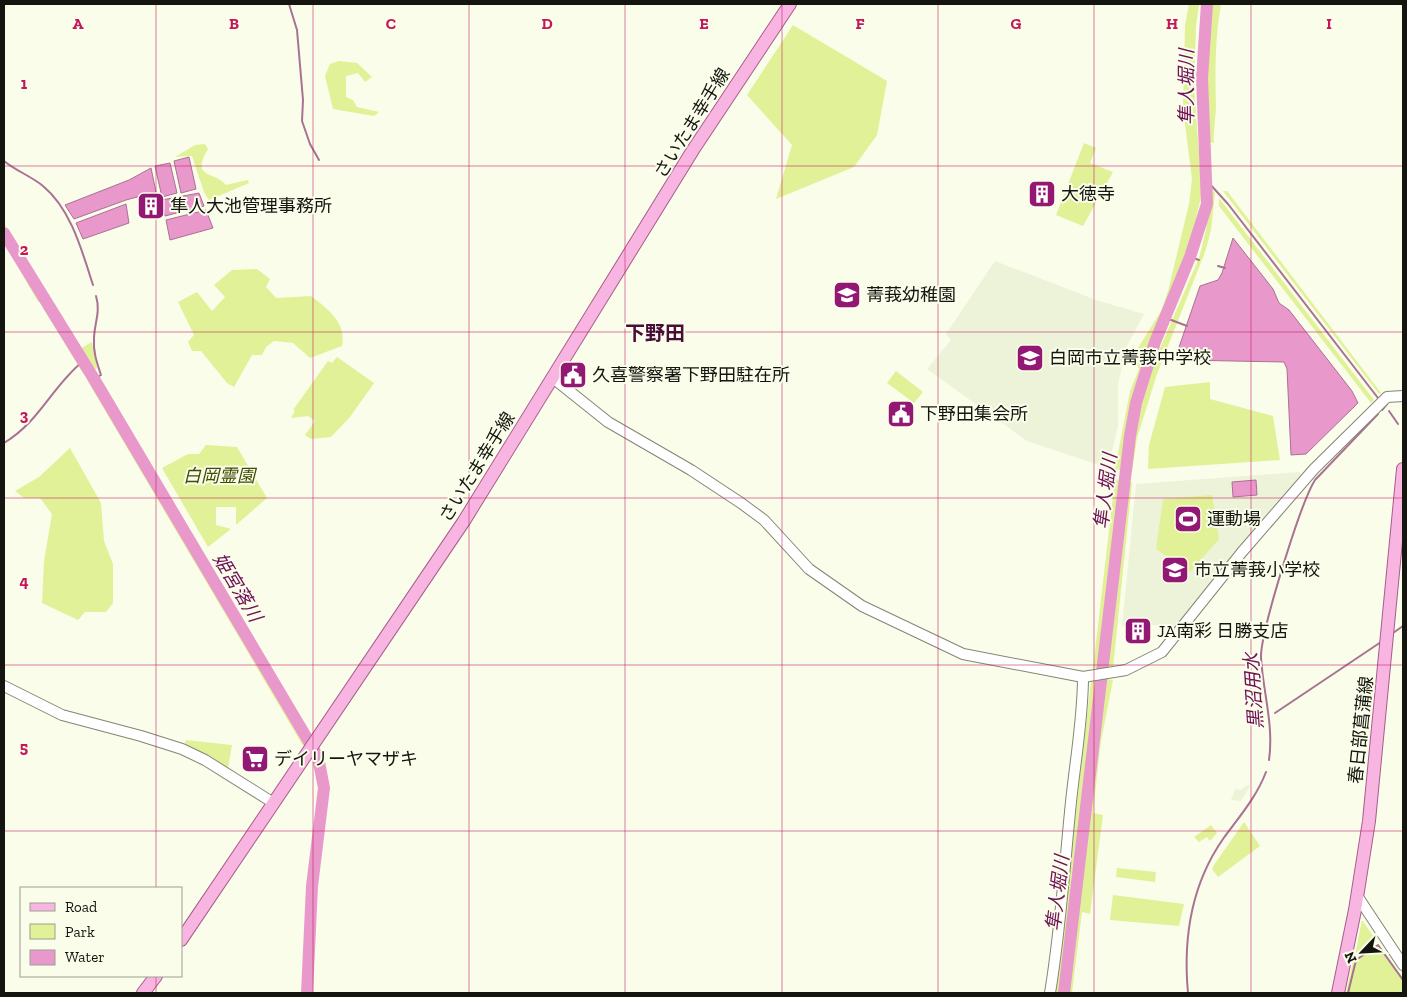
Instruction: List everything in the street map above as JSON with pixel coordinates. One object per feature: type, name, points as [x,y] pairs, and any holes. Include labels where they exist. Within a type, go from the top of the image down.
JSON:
[{"type":"main road","name":"さいたま幸手線","points":[[182,938],[272,802],[464,521],[694,150],[790,4]]},
{"type":"main road","name":"春日部菖蒲線","points":[[1338,993],[1358,897],[1378,740],[1403,469]]},
{"type":"main road","points":[[143,993],[155,977]]},
{"type":"street","points":[[553,378],[608,422],[691,470],[741,503],[764,520],[809,569],[862,606],[963,654],[1087,676],[1112,674],[1126,670],[1162,652],[1242,552],[1314,469],[1387,397],[1403,396]]},
{"type":"street","points":[[1050,993],[1065,878],[1070,812],[1087,676]]},
{"type":"street","points":[[4,686],[62,715],[182,749],[205,760],[272,802]]},
{"type":"street","points":[[1358,897],[1403,965]]},
{"type":"shaded area","name":"白岡市立菁莪中学校","points":[[995,261],[1096,300],[1144,314],[1127,346],[1118,384],[1118,426],[1108,468],[1027,441],[927,369],[951,340],[946,334]]},
{"type":"shaded area","name":"市立菁莪小学校","points":[[1300,472],[1302,476],[1175,628],[1130,622],[1129,627],[1122,626],[1136,484]]},
{"type":"shaded area","points":[[1248,785],[1250,786],[1241,801],[1231,800],[1235,789],[1240,790]]},
{"type":"green space","points":[[1189,4],[1199,4],[1196,26],[1194,87],[1202,193],[1191,240],[1174,297],[1143,367],[1128,418],[1120,470],[1115,469],[1130,391],[1139,369],[1133,356],[1161,311],[1168,291],[1189,204],[1192,179],[1183,108],[1185,25]]},
{"type":"green space","points":[[1212,4],[1221,4],[1216,54],[1214,143],[1210,142],[1207,84]]},
{"type":"green space","points":[[793,25],[887,81],[877,135],[854,167],[776,199],[792,145],[747,95]]},
{"type":"green space","points":[[339,61],[357,63],[372,77],[365,82],[358,73],[346,76],[346,97],[353,100],[357,107],[379,112],[374,116],[333,109],[325,76],[330,64]]},
{"type":"green space","points":[[1084,143],[1096,148],[1090,163],[1113,172],[1083,226],[1056,215]]},
{"type":"green space","points":[[205,144],[208,149],[202,165],[206,173],[226,185],[248,180],[249,183],[209,200],[204,192],[192,156],[175,157],[195,145]]},
{"type":"green space","points":[[1211,188],[1215,193],[1211,230],[1205,252],[1157,374],[1137,438],[1132,472],[1129,472],[1139,408],[1151,369],[1199,258],[1206,230]]},
{"type":"green space","points":[[1223,191],[1227,191],[1381,393],[1379,394]]},
{"type":"green space","points":[[1219,198],[1374,400],[1371,403],[1219,206]]},
{"type":"green space","points":[[4,224],[50,296],[46,298],[4,229]]},
{"type":"green space","points":[[4,236],[43,300],[38,302],[4,242]]},
{"type":"green space","points":[[257,269],[270,279],[266,287],[276,298],[311,296],[330,311],[342,330],[342,346],[310,358],[293,343],[274,341],[266,347],[262,355],[252,355],[234,387],[227,383],[201,351],[192,351],[188,342],[194,335],[178,302],[197,292],[212,311],[225,297],[214,285],[232,270]]},
{"type":"green space","points":[[54,303],[80,349],[92,342],[97,368],[93,371],[85,364],[50,305]]},
{"type":"green space","points":[[46,306],[82,367],[84,375],[43,308]]},
{"type":"green space","points":[[337,357],[374,383],[350,417],[331,437],[311,439],[305,435],[315,421],[308,416],[291,418],[295,411],[293,410],[328,361],[332,363]]},
{"type":"green space","points":[[896,371],[923,392],[914,403],[887,383]]},
{"type":"green space","points":[[87,380],[93,385],[306,743],[303,746]]},
{"type":"green space","points":[[1210,382],[1210,399],[1273,416],[1280,460],[1148,469],[1149,445],[1165,387]]},
{"type":"green space","name":"白岡霊園","points":[[206,445],[237,447],[267,498],[236,525],[236,507],[216,507],[216,525],[231,529],[208,547],[162,468],[188,454],[199,454]]},
{"type":"green space","points":[[70,448],[101,503],[104,541],[113,564],[113,603],[106,612],[85,612],[78,620],[42,603],[44,561],[52,514],[40,498],[24,498],[15,491],[39,477]]},
{"type":"green space","points":[[1115,479],[1119,480],[1099,668],[1093,668]]},
{"type":"green space","points":[[1127,481],[1132,483],[1113,668],[1106,668]]},
{"type":"green space","name":"運動場","points":[[1212,495],[1219,539],[1190,572],[1156,549],[1163,499]]},
{"type":"green space","points":[[1105,679],[1113,680],[1101,741],[1093,813],[1103,815],[1090,914],[1082,912],[1072,993],[1067,993]]},
{"type":"green space","points":[[1096,680],[1065,959],[1059,993],[1054,993],[1091,682]]},
{"type":"green space","points":[[186,740],[232,745],[228,769],[206,755],[184,745]]},
{"type":"green space","points":[[1244,822],[1260,846],[1218,877],[1212,869]]},
{"type":"green space","points":[[1211,825],[1217,833],[1210,841],[1207,837],[1199,842],[1194,837]]},
{"type":"green space","points":[[1117,868],[1156,872],[1155,882],[1116,877]]},
{"type":"green space","points":[[1113,895],[1184,904],[1179,926],[1110,920]]},
{"type":"green space","points":[[1362,920],[1376,940],[1355,954],[1356,951]]},
{"type":"green space","points":[[1378,944],[1403,978],[1403,993],[1346,993],[1353,961]]},
{"type":"water","points":[[189,157],[196,189],[181,193],[174,161]]},
{"type":"water","points":[[170,163],[177,193],[162,197],[155,166]]},
{"type":"water","points":[[151,168],[156,192],[126,200],[74,219],[65,205],[129,180]]},
{"type":"water","points":[[199,193],[204,206],[165,216],[162,200]]},
{"type":"water","points":[[126,204],[129,223],[83,239],[76,223]]},
{"type":"water","points":[[206,210],[213,228],[170,240],[166,220]]},
{"type":"water","points":[[1233,238],[1273,289],[1279,303],[1289,310],[1352,391],[1358,403],[1306,454],[1291,455],[1287,369],[1284,362],[1181,360],[1177,353],[1200,286],[1218,280]]},
{"type":"water","points":[[1256,480],[1257,495],[1233,497],[1232,482]]},
{"type":"waterway","points":[[289,4],[297,30],[303,100],[302,121],[310,144],[319,160]]},
{"type":"waterway","name":"隼人堀川","points":[[1064,993],[1130,436],[1136,403],[1155,342],[1190,257],[1207,204],[1202,78],[1207,4]]},
{"type":"waterway","points":[[4,161],[43,186],[61,206],[74,231],[93,285]]},
{"type":"waterway","points":[[1208,182],[1228,204],[1378,398]]},
{"type":"waterway","name":"姫宮落川","points":[[4,233],[94,379],[318,757],[324,788],[312,886],[307,993]]},
{"type":"waterway","points":[[1190,257],[1199,260]]},
{"type":"waterway","points":[[1218,266],[1225,268]]},
{"type":"waterway","points":[[94,379],[101,375],[94,348],[98,307],[96,296]]},
{"type":"waterway","points":[[1166,318],[1187,326]]},
{"type":"waterway","points":[[4,443],[27,425],[71,372],[82,362]]},
{"type":"waterway","name":"黒沼用水","points":[[1382,410],[1387,404]]},
{"type":"waterway","points":[[1389,411],[1398,424]]},
{"type":"waterway","name":"黒沼用水","points":[[1269,760],[1269,721],[1261,658],[1262,644],[1282,568],[1315,480],[1378,414]]},
{"type":"waterway","points":[[1393,633],[1403,626]]},
{"type":"waterway","points":[[1275,713],[1381,642]]},
{"type":"waterway","name":"黒沼用水","points":[[1188,993],[1188,933],[1203,875],[1223,839],[1252,799],[1266,772]]},
{"type":"waterway","points":[[1348,993],[1356,960],[1378,945],[1403,980]]},
{"type":"place","name":"大徳寺","points":[[1042,194]]},
{"type":"place","name":"隼人大池管理事務所","points":[[151,206]]},
{"type":"place","name":"菁莪幼稚園","points":[[847,295]]},
{"type":"place","name":"白岡市立菁莪中学校","points":[[1030,358]]},
{"type":"place","name":"久喜警察署下野田駐在所","points":[[573,375]]},
{"type":"place","name":"下野田集会所","points":[[901,414]]},
{"type":"place","name":"運動場","points":[[1188,519]]},
{"type":"place","name":"市立菁莪小学校","points":[[1175,570]]},
{"type":"place","name":"JA南彩 日勝支店","points":[[1138,631]]},
{"type":"place","name":"デイリーヤマザキ","points":[[255,759]]},
{"type":"district","name":"下野田","points":[[655,333]]}]
